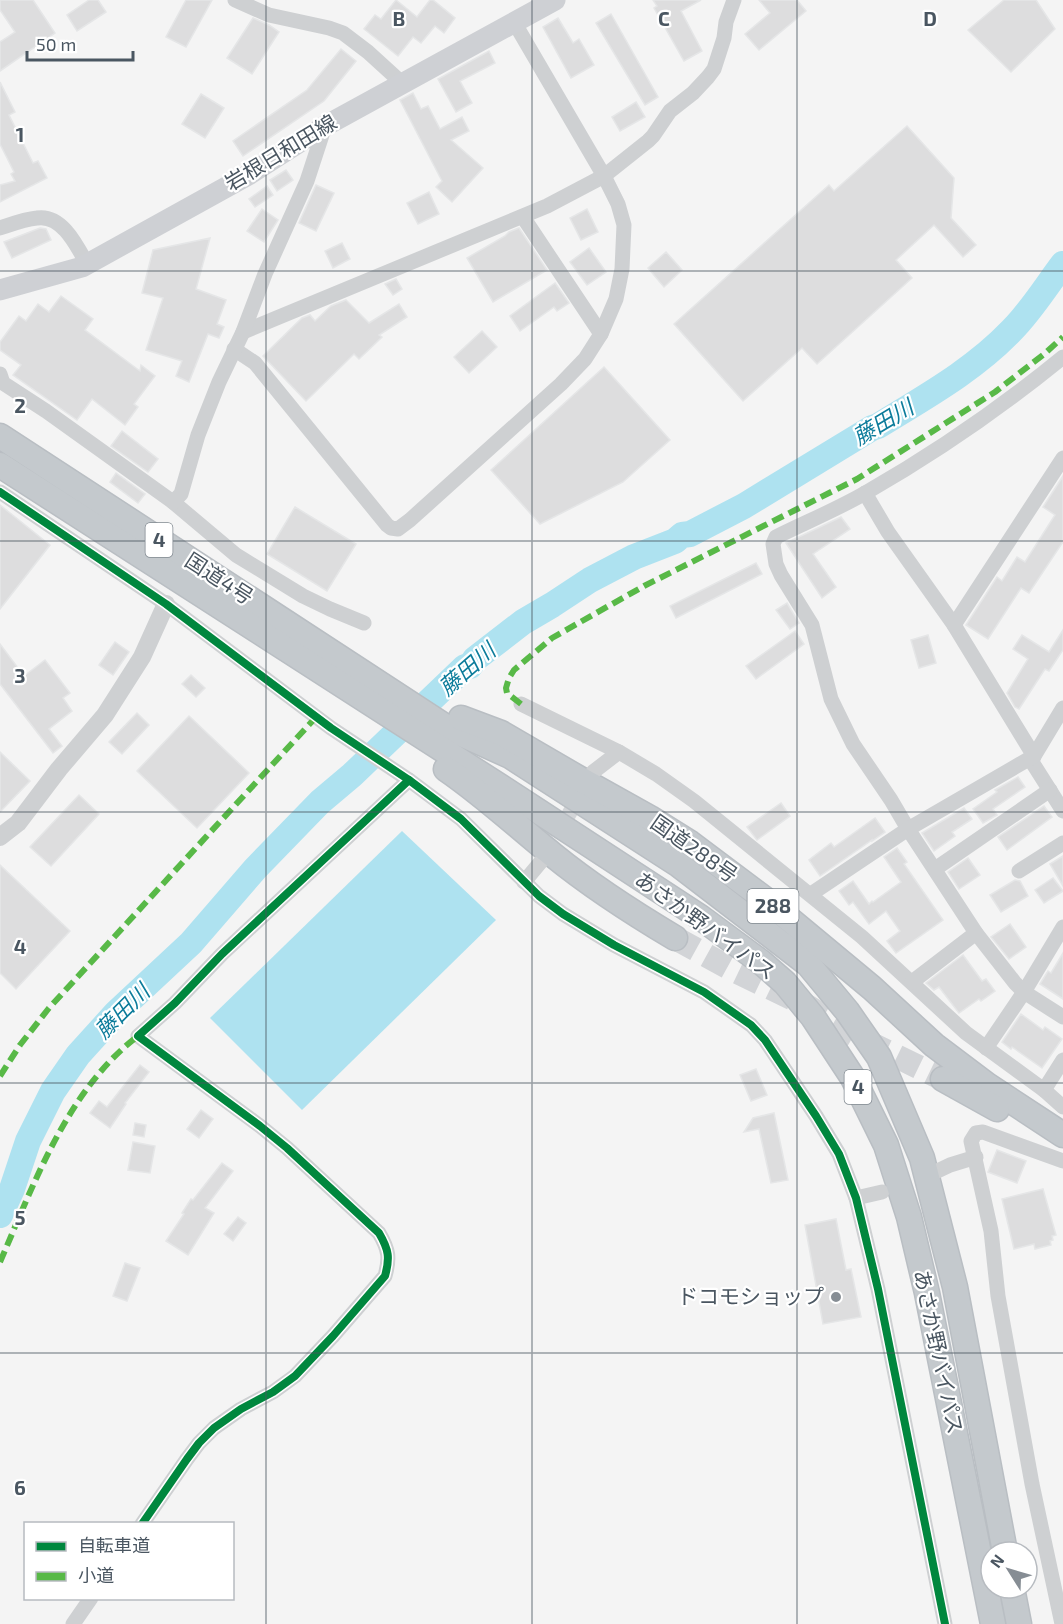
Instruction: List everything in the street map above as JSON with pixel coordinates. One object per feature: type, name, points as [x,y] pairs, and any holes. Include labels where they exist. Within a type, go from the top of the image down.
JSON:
[{"type":"highway","name":"国道4号","points":[[0,436],[317,644]]},
{"type":"highway","name":"国道4号","points":[[0,465],[293,654]]},
{"type":"highway","name":"国道288号","points":[[317,644],[371,691],[438,735],[458,777],[564,864],[637,916],[675,938]]},
{"type":"highway","name":"国道288号","points":[[293,654],[371,691],[438,735],[501,733],[650,818],[690,843],[774,907],[872,988],[934,1045],[987,1085],[1063,1135]]},
{"type":"highway","name":"あさか野バイパス","points":[[438,735],[510,756],[679,866],[808,964],[847,1011],[879,1058],[922,1158],[955,1287],[1003,1540]]},
{"type":"highway","name":"あさか野バイパス","points":[[438,735],[518,798],[700,916],[761,962],[785,984],[813,1017],[853,1078],[886,1145],[909,1217],[927,1293],[993,1624]]},
{"type":"highway","points":[[943,1079],[981,1099],[1063,1149]]},
{"type":"highway","points":[[1014,1600],[1019,1624]]},
{"type":"main road","name":"岩根日和田線","points":[[0,291],[82,267],[250,174],[325,126],[555,0]]},
{"type":"street","points":[[235,0],[269,15],[343,33],[402,83]]},
{"type":"street","points":[[243,332],[523,217],[604,176],[648,141],[670,111],[693,93],[714,69],[734,0]]},
{"type":"street","points":[[234,349],[255,363],[387,525],[398,529],[561,384],[585,359],[601,334],[616,299],[622,269],[624,225],[618,204],[604,176],[514,22]]},
{"type":"street","points":[[173,502],[181,494],[208,409],[243,332],[265,274],[308,181],[325,126]]},
{"type":"street","points":[[0,228],[39,217],[55,221],[71,235],[87,264]]},
{"type":"street","points":[[523,217],[601,334]]},
{"type":"street","points":[[1063,357],[1034,381],[938,448],[865,493],[776,537],[773,544],[776,564],[781,575],[812,625],[831,699],[853,744],[976,933],[1024,992],[1063,1017]]},
{"type":"street","points":[[0,374],[3,383],[173,502],[236,555],[303,596],[364,623]]},
{"type":"street","points":[[954,625],[1063,458]]},
{"type":"street","points":[[0,492],[166,604],[331,728],[461,819],[539,896],[563,914],[590,932],[704,992],[751,1025],[765,1040],[816,1116],[838,1155],[856,1198],[878,1289],[945,1624]]},
{"type":"street","points":[[865,493],[888,532],[954,625],[1034,756]]},
{"type":"street","points":[[0,837],[18,823],[59,769],[105,715],[142,657],[166,604]]},
{"type":"street","points":[[520,704],[619,752],[656,774],[694,801],[862,937],[966,1033],[1044,1089],[1063,1107]]},
{"type":"street","points":[[1063,708],[1032,762],[1063,811]]},
{"type":"street","points":[[593,772],[619,752]]},
{"type":"street","points":[[811,894],[908,830],[1034,756]]},
{"type":"street","points":[[143,1522],[199,1443],[214,1428],[295,1376],[333,1336],[385,1276],[388,1265],[388,1248],[379,1233],[287,1148],[138,1036],[175,1003],[222,954],[404,777]]},
{"type":"street","points":[[934,869],[1050,790]]},
{"type":"street","points":[[1019,871],[1063,843]]},
{"type":"street","points":[[524,882],[544,858]]},
{"type":"street","points":[[986,1048],[1024,992],[1063,927]]},
{"type":"street","points":[[912,981],[976,933]]},
{"type":"street","points":[[1044,1089],[1063,1060]]},
{"type":"street","points":[[1062,1624],[1032,1484],[998,1296],[991,1231],[971,1141],[976,1133],[982,1132],[1063,1161]]},
{"type":"street","points":[[929,1175],[976,1157]]},
{"type":"street","points":[[856,1198],[882,1192]]},
{"type":"street","points":[[73,1624],[90,1600]]},
{"type":"water","points":[[402,831],[496,920],[302,1110],[210,1018]]},
{"type":"building","points":[[0,0],[33,0],[55,33],[0,71],[0,42],[15,32],[0,10]]},
{"type":"building","points":[[89,0],[98,0],[106,12],[77,31],[67,15]]},
{"type":"building","points":[[186,0],[212,0],[186,47],[166,37]]},
{"type":"building","points":[[396,0],[417,17],[430,0],[433,0],[455,18],[444,33],[435,26],[421,43],[413,37],[398,56],[364,29],[375,15],[381,19]]},
{"type":"building","points":[[653,0],[701,0],[681,11],[702,51],[684,61],[654,8],[657,6]]},
{"type":"building","points":[[759,0],[797,0],[806,11],[759,50],[745,34],[770,13]]},
{"type":"building","points":[[1004,0],[1036,0],[1055,29],[1011,72],[968,30]]},
{"type":"building","points":[[611,14],[658,97],[645,105],[596,23]]},
{"type":"building","points":[[253,18],[279,32],[252,74],[227,58]]},
{"type":"building","points":[[558,18],[573,43],[579,39],[594,65],[571,78],[543,27]]},
{"type":"building","points":[[341,49],[356,61],[324,101],[243,156],[233,141],[307,90]]},
{"type":"building","points":[[489,51],[495,63],[460,81],[472,103],[456,112],[438,79]]},
{"type":"building","points":[[0,82],[15,112],[9,115],[33,163],[38,161],[47,178],[0,202],[0,185],[15,181],[11,174],[14,172],[0,144]]},
{"type":"building","points":[[413,93],[421,109],[428,106],[440,129],[462,117],[469,131],[451,140],[483,168],[452,202],[436,187],[442,181],[400,100]]},
{"type":"building","points":[[201,94],[224,108],[205,138],[182,124]]},
{"type":"building","points":[[636,102],[645,117],[620,131],[612,117]]},
{"type":"building","points":[[907,126],[954,178],[951,218],[976,245],[963,257],[934,225],[896,260],[912,278],[817,364],[802,348],[743,401],[674,324],[829,185],[834,191]]},
{"type":"building","points":[[286,170],[293,180],[277,191],[270,180]]},
{"type":"building","points":[[316,185],[334,193],[316,231],[299,223]]},
{"type":"building","points":[[267,186],[273,195],[255,207],[249,199]]},
{"type":"building","points":[[429,192],[439,214],[418,224],[407,203]]},
{"type":"building","points":[[262,209],[278,220],[264,242],[247,231]]},
{"type":"building","points":[[587,209],[598,232],[581,240],[570,218]]},
{"type":"building","points":[[40,228],[46,229],[51,240],[12,258],[4,242]]},
{"type":"building","points":[[519,228],[547,270],[493,302],[467,258]]},
{"type":"building","points":[[210,238],[196,289],[226,300],[217,324],[224,327],[219,338],[208,334],[189,382],[176,376],[182,361],[146,350],[163,298],[142,293],[153,250]]},
{"type":"building","points":[[342,243],[350,259],[333,268],[325,251]]},
{"type":"building","points":[[589,248],[606,272],[587,285],[570,262]]},
{"type":"building","points":[[666,252],[682,270],[664,287],[648,268]]},
{"type":"building","points":[[396,279],[402,289],[393,295],[385,284]]},
{"type":"building","points":[[555,283],[569,303],[557,311],[554,307],[520,331],[510,316]]},
{"type":"building","points":[[61,296],[93,319],[85,330],[140,371],[141,365],[155,376],[134,404],[138,407],[125,425],[92,399],[77,420],[13,375],[21,365],[0,350],[0,342],[19,316],[26,321],[38,304],[49,312]]},
{"type":"building","points":[[346,300],[369,323],[399,304],[407,317],[379,335],[382,337],[359,359],[354,354],[306,401],[263,356],[302,318],[310,315],[315,321],[331,306]]},
{"type":"building","points":[[482,331],[497,347],[469,373],[454,357]]},
{"type":"building","points":[[604,367],[670,440],[623,482],[540,524],[491,470]]},
{"type":"building","points":[[122,431],[158,459],[148,472],[111,446]]},
{"type":"building","points":[[116,473],[145,494],[138,503],[110,482]]},
{"type":"building","points":[[1063,476],[1063,542],[1029,593],[1021,588],[988,639],[966,625],[997,577],[1002,581],[1017,557],[1025,562],[1055,515],[1043,507]]},
{"type":"building","points":[[0,505],[50,545],[0,609]]},
{"type":"building","points":[[295,507],[356,544],[327,591],[267,554]]},
{"type":"building","points":[[841,517],[850,529],[813,554],[836,587],[822,598],[786,543]]},
{"type":"building","points":[[756,563],[762,574],[676,618],[670,606]]},
{"type":"building","points":[[787,603],[799,623],[790,629],[776,610]]},
{"type":"building","points":[[1063,630],[1063,650],[1049,671],[1045,669],[1019,709],[1015,707],[1007,693],[1028,659],[1013,649],[1022,635],[1049,652]]},
{"type":"building","points":[[795,631],[804,644],[756,679],[746,666]]},
{"type":"building","points":[[928,635],[936,663],[919,668],[911,640]]},
{"type":"building","points":[[115,642],[129,652],[113,675],[99,665]]},
{"type":"building","points":[[0,644],[24,676],[45,660],[70,693],[63,698],[72,711],[49,729],[62,746],[53,753],[0,684]]},
{"type":"building","points":[[191,675],[205,688],[196,697],[182,684]]},
{"type":"building","points":[[137,713],[149,725],[122,754],[109,742]]},
{"type":"building","points":[[189,716],[249,773],[197,828],[137,771]]},
{"type":"building","points":[[0,752],[30,781],[0,812]]},
{"type":"building","points":[[1018,777],[1025,787],[993,809],[997,815],[983,823],[973,809],[997,792],[995,790]]},
{"type":"building","points":[[79,795],[99,814],[51,866],[30,847]]},
{"type":"building","points":[[781,803],[790,816],[757,840],[747,827]]},
{"type":"building","points":[[1044,806],[1052,817],[1007,850],[998,837]]},
{"type":"building","points":[[964,808],[972,819],[952,832],[955,836],[934,851],[922,833]]},
{"type":"building","points":[[875,818],[885,832],[820,876],[809,860],[831,843],[834,847]]},
{"type":"building","points":[[897,848],[907,862],[904,864],[943,920],[896,953],[887,941],[900,931],[886,911],[869,924],[853,902],[849,905],[839,891],[853,881],[869,904],[901,882],[884,857]]},
{"type":"building","points":[[1063,856],[1063,886],[1050,864]]},
{"type":"building","points":[[968,858],[980,875],[959,889],[948,872]]},
{"type":"building","points":[[0,865],[70,931],[16,989],[0,973]]},
{"type":"building","points":[[1053,878],[1063,891],[1044,903],[1035,890]]},
{"type":"building","points":[[1015,880],[1020,881],[1028,896],[1001,912],[990,895]]},
{"type":"building","points":[[1010,924],[1026,947],[1009,959],[991,937]]},
{"type":"building","points":[[1063,953],[1063,999],[1040,984],[1048,971],[1051,973]]},
{"type":"building","points":[[963,955],[982,981],[986,979],[995,991],[959,1013],[939,987],[934,990],[926,983]]},
{"type":"building","points":[[1021,1014],[1043,1030],[1045,1027],[1062,1039],[1042,1068],[1002,1042]]},
{"type":"building","points":[[140,1065],[149,1072],[125,1103],[110,1128],[90,1113],[99,1101],[107,1107]]},
{"type":"building","points":[[756,1069],[767,1095],[751,1101],[740,1075]]},
{"type":"building","points":[[201,1110],[213,1119],[199,1138],[187,1129]]},
{"type":"building","points":[[774,1113],[788,1180],[771,1183],[759,1129],[744,1132],[753,1118]]},
{"type":"building","points":[[135,1123],[146,1125],[144,1137],[133,1135]]},
{"type":"building","points":[[133,1142],[155,1146],[150,1173],[128,1170]]},
{"type":"building","points":[[997,1150],[1026,1161],[1017,1183],[988,1172]]},
{"type":"building","points":[[222,1163],[233,1171],[205,1208],[214,1213],[188,1255],[166,1241],[191,1199],[193,1200]]},
{"type":"building","points":[[1043,1189],[1056,1235],[1052,1236],[1051,1245],[1035,1249],[1034,1244],[1014,1249],[1002,1199]]},
{"type":"building","points":[[238,1217],[246,1223],[233,1241],[224,1234]]},
{"type":"building","points":[[836,1219],[846,1270],[851,1269],[861,1317],[823,1324],[805,1225]]},
{"type":"building","points":[[125,1263],[140,1268],[127,1301],[113,1296]]},
{"type":"waterway","name":"藤田川","points":[[0,1215],[12,1189],[28,1141],[53,1091],[78,1055],[116,1013],[191,943],[255,869],[320,802],[352,775],[465,667],[470,666],[475,659],[523,622],[590,580],[634,557],[675,541],[682,535],[690,534],[744,506],[948,382],[982,358],[1019,323],[1063,264]]},
{"type":"tunnel","points":[[544,858],[581,793]]},
{"type":"tunnel","points":[[675,938],[733,970],[802,1003],[857,1037],[943,1079]]},
{"type":"marked path","points":[[521,704],[507,693],[509,678],[514,670],[552,638],[644,586],[857,479],[995,392],[1063,337]]},
{"type":"marked path","points":[[0,1076],[20,1045],[49,1008],[317,716]]},
{"type":"marked path","points":[[0,1262],[40,1170],[72,1111],[91,1083],[113,1058],[138,1036]]},
{"type":"cycle path","points":[[0,492],[166,604],[331,728],[409,780],[461,819],[539,896],[563,914],[614,945],[704,992],[751,1025],[765,1040],[839,1154],[856,1198],[878,1289],[945,1624]]},
{"type":"cycle path","points":[[143,1522],[199,1443],[214,1428],[241,1409],[273,1392],[295,1376],[385,1276],[388,1259],[387,1249],[379,1233],[287,1148],[138,1036],[175,1003],[222,954],[409,780]]},
{"type":"place","name":"ドコモショップ","points":[[836,1297]]}]
